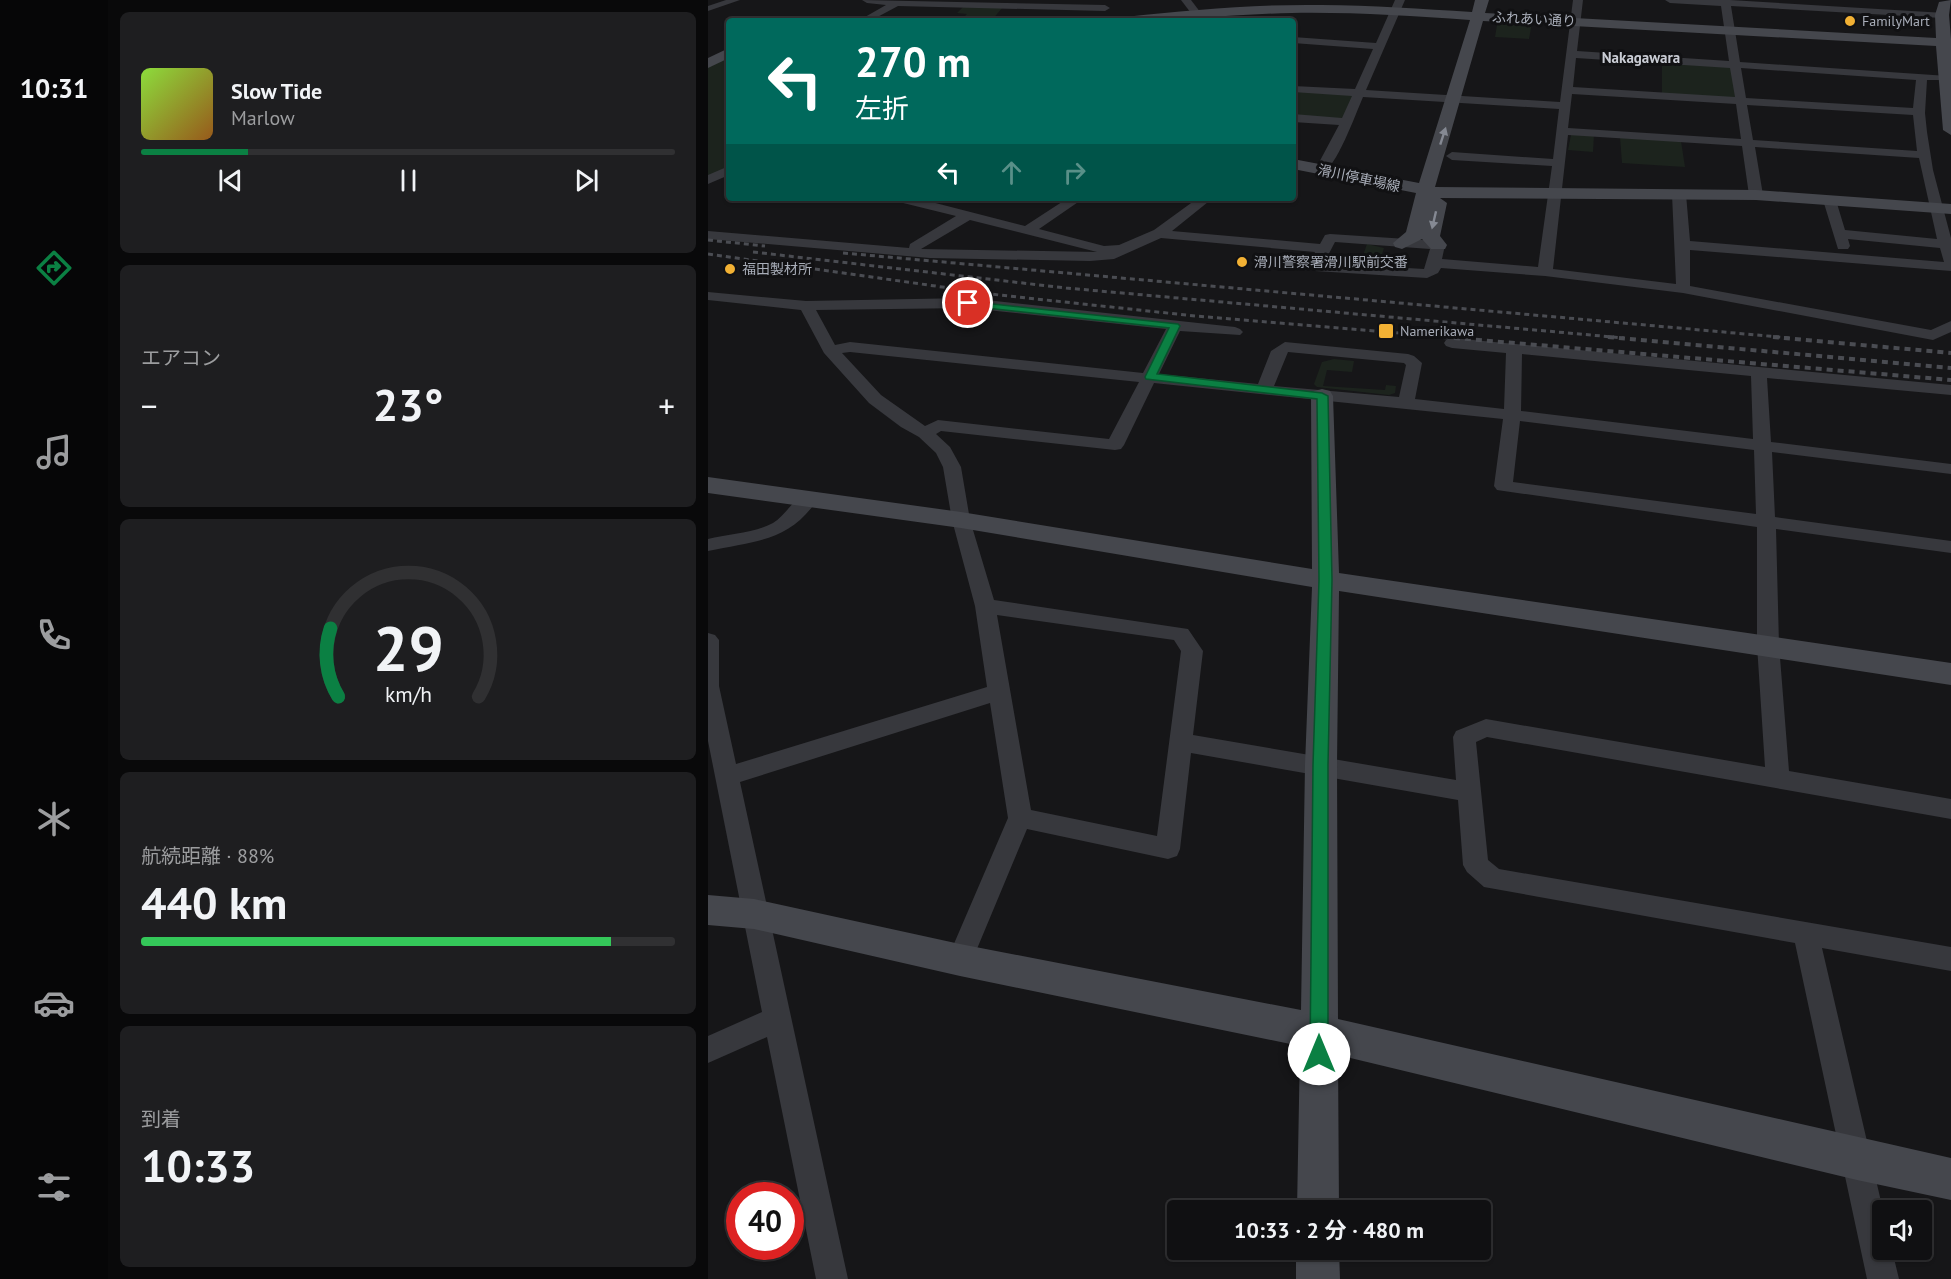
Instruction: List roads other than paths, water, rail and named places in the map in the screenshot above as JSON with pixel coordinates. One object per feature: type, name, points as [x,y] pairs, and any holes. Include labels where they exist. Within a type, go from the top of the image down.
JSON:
[{"type":"street","points":[[710,9],[735,0]]},
{"type":"street","points":[[867,0],[1104,4],[1117,18]]},
{"type":"street","points":[[1186,0],[1199,17]]},
{"type":"street","points":[[1482,0],[1484,16]]},
{"type":"street","points":[[1391,272],[1402,243],[1415,235],[1452,156],[1463,99],[1484,16],[1495,0]]},
{"type":"street","points":[[1545,272],[1564,131],[1570,54],[1578,0]]},
{"type":"street","points":[[1670,0],[1945,5],[1947,43],[1944,78],[1951,130]]},
{"type":"street","points":[[1725,1],[1756,195]]},
{"type":"street","points":[[869,18],[898,2]]},
{"type":"street","points":[[1321,170],[1335,149],[1397,6]]},
{"type":"street","name":"ふれあい通り","points":[[1172,18],[1308,8],[1397,6],[1484,16],[1947,43]]},
{"type":"street","points":[[1296,40],[1379,46]]},
{"type":"street","points":[[708,58],[725,43]]},
{"type":"street","points":[[1570,54],[1944,78]]},
{"type":"street","points":[[712,71],[726,55]]},
{"type":"street","points":[[1683,245],[1951,265],[1946,244],[1944,208],[1926,155],[1919,112],[1922,76]]},
{"type":"street","points":[[1296,89],[1565,106]]},
{"type":"street","points":[[1568,90],[1919,112]]},
{"type":"street","points":[[1463,99],[1433,193],[1431,237],[1437,254],[1433,270],[1427,274],[1315,267],[1330,238],[1402,243],[1437,254],[1545,272],[1683,289],[1951,338]]},
{"type":"street","points":[[1296,118],[1346,123]]},
{"type":"street","points":[[1564,131],[1926,155]]},
{"type":"street","points":[[1452,156],[1559,163]]},
{"type":"street","name":"滑川停車場線","points":[[1296,165],[1433,193],[1756,195],[1944,208]]},
{"type":"street","points":[[708,180],[726,171]]},
{"type":"street","points":[[1679,194],[1683,245],[1683,289]]},
{"type":"street","points":[[1830,200],[1847,258]]},
{"type":"street","points":[[912,201],[1104,250],[1125,250]]},
{"type":"street","points":[[936,207],[946,201]]},
{"type":"street","points":[[997,243],[1072,201]]},
{"type":"street","points":[[708,235],[930,254],[1109,256],[1160,234],[1202,201]]},
{"type":"street","points":[[915,247],[968,215]]},
{"type":"street","points":[[1160,234],[1324,249]]},
{"type":"street","points":[[1840,234],[1946,244]]},
{"type":"street","points":[[708,296],[806,306],[968,303],[1235,332]]},
{"type":"street","points":[[806,306],[830,350],[875,399],[925,433],[944,451],[952,467],[961,520],[985,606],[1020,818],[960,960]]},
{"type":"street","points":[[925,433],[938,425],[1115,445],[1175,326]]},
{"type":"street","points":[[1932,335],[1951,326]]},
{"type":"street","points":[[1452,343],[1951,390]]},
{"type":"street","points":[[830,350],[850,347],[1406,403],[1951,469]]},
{"type":"street","points":[[1263,390],[1279,351],[1285,347],[1408,359],[1414,363],[1406,403]]},
{"type":"street","points":[[1514,350],[1512,415],[1503,486],[1951,547]]},
{"type":"street","points":[[1759,372],[1766,522],[1768,645],[1778,779]]},
{"type":"street","points":[[1318,1200],[1321,765],[1326,580],[1322,396]]},
{"type":"street","points":[[708,485],[961,520],[1326,580],[1951,674]]},
{"type":"street","points":[[708,545],[775,530],[788,523],[809,499]]},
{"type":"street","points":[[985,606],[1181,634],[1192,651],[1179,742],[1168,849],[1020,818]]},
{"type":"street","points":[[708,639],[708,686],[832,1279]]},
{"type":"street","points":[[728,776],[998,692]]},
{"type":"street","points":[[1951,809],[1485,728],[1464,737],[1476,865],[1493,879],[1951,959]]},
{"type":"street","points":[[1179,742],[1469,792]]},
{"type":"street","points":[[708,910],[754,914],[960,960],[1319,1032],[1857,1159],[1951,1179]]},
{"type":"street","points":[[1806,934],[1883,1279]]},
{"type":"street","points":[[708,1050],[776,1019]]},
{"type":"street","points":[[1317,1279],[1318,1260]]},
{"type":"railway","points":[[708,240],[765,246]]},
{"type":"railway","points":[[753,252],[1066,288],[1624,338]]},
{"type":"railway","points":[[843,253],[1790,338]]},
{"type":"railway","points":[[708,254],[999,295],[1195,316],[1460,338]]},
{"type":"railway","points":[[1443,337],[1951,380]]},
{"type":"railway","points":[[1608,337],[1951,368]]},
{"type":"railway","points":[[1773,337],[1951,353]]},
{"type":"place","name":"FamilyMart","points":[[1850,21]]},
{"type":"place","name":"滑川警察署滑川駅前交番","points":[[1242,262]]},
{"type":"place","name":"福田製材所","points":[[730,269]]},
{"type":"place","name":"Namerikawa","points":[[1386,331]]},
{"type":"district","name":"Nakagawara","points":[[1641,58]]}]
